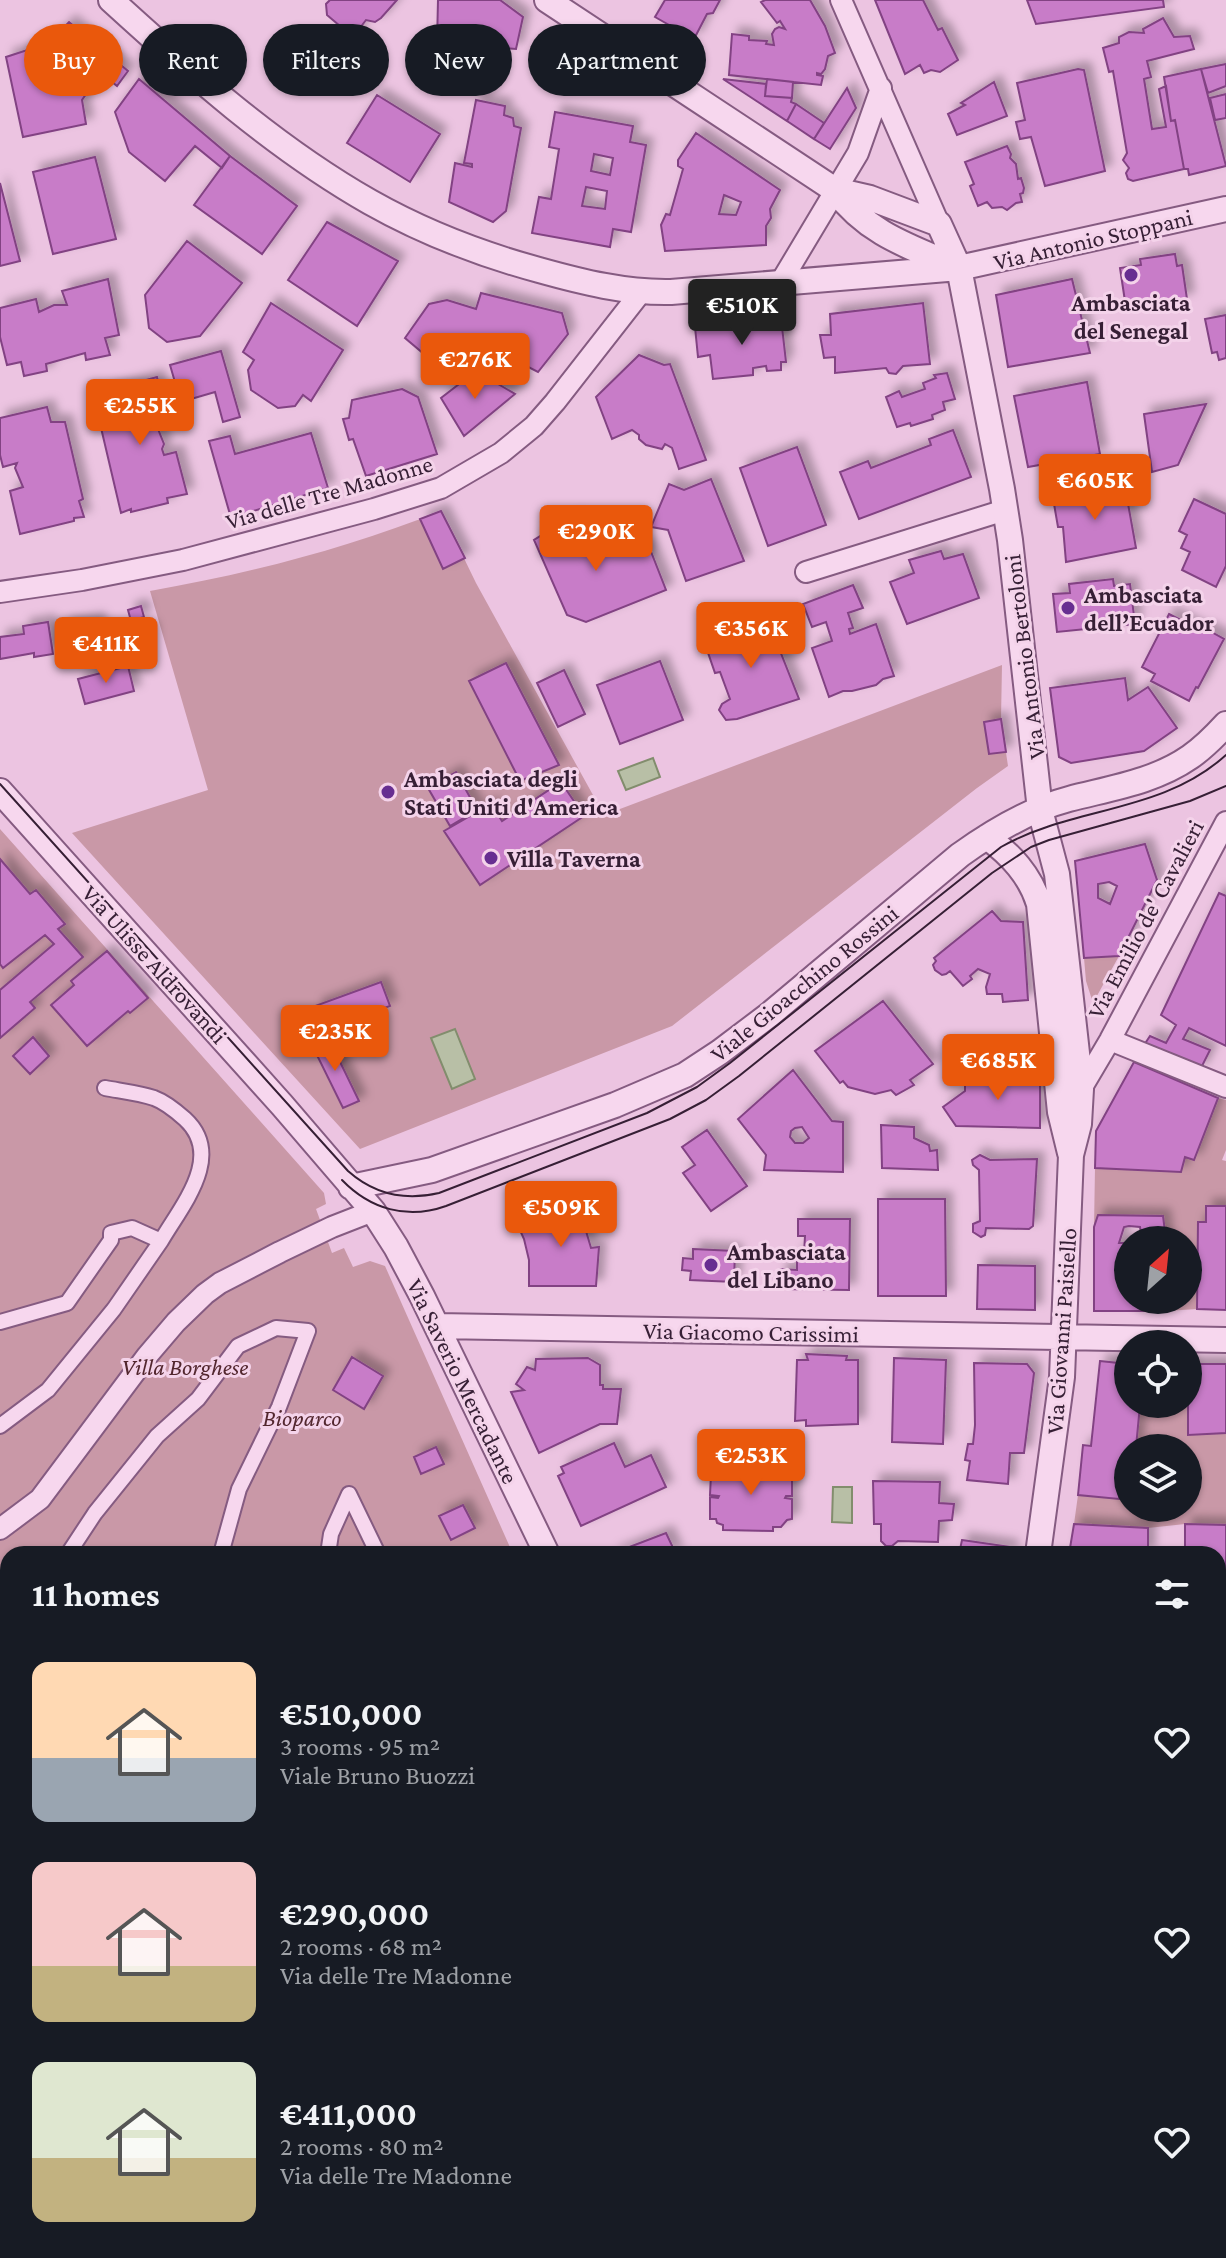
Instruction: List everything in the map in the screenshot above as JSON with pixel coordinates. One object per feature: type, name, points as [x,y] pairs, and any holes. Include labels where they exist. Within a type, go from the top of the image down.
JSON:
[{"type":"street","name":"Via Antonio Stoppani","points":[[111,0],[222,98],[289,149],[373,204],[474,250],[557,275],[641,292],[779,285],[959,268],[1226,209]]},
{"type":"street","points":[[547,0],[835,190],[851,210],[883,234],[959,268]]},
{"type":"street","points":[[841,0],[939,224]]},
{"type":"street","points":[[779,285],[858,153],[881,88]]},
{"type":"street","points":[[835,190],[870,198],[939,224]]},
{"type":"street","name":"Via Antonio Bertoloni","points":[[939,224],[959,268],[1005,510],[1040,810]]},
{"type":"street","name":"Via delle Tre Madonne","points":[[0,592],[183,560],[441,488],[493,458],[534,426],[641,292]]},
{"type":"street","points":[[806,572],[1005,510]]},
{"type":"street","name":"Viale Gioacchino Rossini","points":[[351,1187],[432,1170],[615,1105],[685,1075],[769,1015],[960,855],[987,837],[1040,810],[1133,783],[1171,768],[1195,753],[1226,724]]},
{"type":"street","name":"Via Ulisse Aldrovandi","points":[[0,791],[373,1211]]},
{"type":"street","name":"Via Giovanni Paisiello","points":[[1039,1546],[1062,1377],[1071,1155],[1079,1124],[1081,1089],[1057,874],[1040,810]]},
{"type":"street","name":"Via Emilio de' Cavalieri","points":[[1081,1089],[1226,822]]},
{"type":"street","name":"Via Giovanni Paisiello","points":[[987,837],[1006,851],[1023,871],[1032,884],[1039,904],[1060,1112],[1071,1155]]},
{"type":"street","points":[[1110,1040],[1226,1087]]},
{"type":"street","points":[[0,1426],[48,1390],[114,1309],[161,1241],[196,1181],[202,1163],[201,1144],[194,1127],[176,1111],[155,1098],[105,1088]]},
{"type":"street","points":[[0,1529],[30,1509],[45,1493],[139,1367],[176,1322],[205,1294],[280,1252],[373,1211]]},
{"type":"street","name":"Via Saverio Mercadante","points":[[373,1211],[396,1247],[437,1326],[543,1546]]},
{"type":"street","points":[[0,1322],[67,1303],[111,1240],[111,1233],[132,1228],[161,1241]]},
{"type":"street","name":"Via Giacomo Carissimi","points":[[437,1326],[1226,1340]]},
{"type":"street","points":[[73,1546],[95,1513],[157,1436],[198,1399],[238,1346],[276,1328],[308,1331],[279,1407],[239,1489],[223,1546]]},
{"type":"street","points":[[329,1546],[331,1534],[349,1494],[374,1546]]},
{"type":"green space","points":[[441,511],[476,583],[604,815],[1002,665],[1001,719],[1008,766],[672,1026],[360,1149],[72,833],[208,790],[150,591],[224,577],[297,558],[370,537]]},
{"type":"green space","name":"Villa Borghese","points":[[0,829],[324,1193],[326,1204],[316,1209],[332,1253],[344,1248],[353,1267],[370,1261],[385,1266],[509,1546],[0,1546]]},
{"type":"green space","points":[[1119,956],[1093,1003],[1086,981],[1084,958]]},
{"type":"green space","points":[[1218,1098],[1226,1100],[1226,1150],[1222,1160],[1226,1161],[1226,1206],[1206,1222],[1198,1222],[1198,1226],[1164,1226],[1163,1216],[1098,1215],[1094,1227],[1095,1168],[1180,1172],[1185,1157],[1194,1160]]},
{"type":"green space","points":[[1139,1418],[1187,1418],[1188,1434],[1137,1434]]},
{"type":"green space","points":[[1226,1433],[1226,1525],[1185,1524],[1148,1528],[1074,1524],[1078,1495],[1114,1499],[1114,1522],[1202,1522],[1202,1434],[1188,1434]]},
{"type":"shaded area","points":[[653,758],[660,777],[626,790],[618,771]]},
{"type":"shaded area","points":[[455,1029],[475,1079],[452,1089],[431,1038]]},
{"type":"shaded area","points":[[833,1487],[852,1487],[852,1523],[832,1522]]},
{"type":"building","points":[[330,0],[397,0],[381,18],[375,22],[366,20],[363,24],[338,24],[327,15],[326,4]]},
{"type":"building","points":[[438,0],[500,0],[523,17],[516,49],[512,49],[512,24],[437,24]]},
{"type":"building","points":[[665,0],[720,0],[702,24],[667,24],[655,17]]},
{"type":"building","points":[[810,0],[825,26],[835,53],[828,56],[821,74],[817,73],[823,76],[821,85],[729,75],[732,34],[774,45],[772,34],[775,29],[785,29],[761,2]]},
{"type":"building","points":[[875,0],[923,0],[958,60],[940,72],[931,70],[924,73],[920,65],[905,74]]},
{"type":"building","points":[[1027,0],[1163,0],[1164,7],[1036,24]]},
{"type":"building","points":[[1163,18],[1174,37],[1190,36],[1194,49],[1147,61],[1151,77],[1144,79],[1152,129],[1166,127],[1159,89],[1166,86],[1171,121],[1175,120],[1184,169],[1133,181],[1128,179],[1126,173],[1129,168],[1123,160],[1127,153],[1113,71],[1109,72],[1103,48],[1119,43],[1119,37],[1129,32],[1144,33],[1143,29]]},
{"type":"building","points":[[24,51],[24,96],[85,96],[82,100],[86,124],[23,137],[6,57]]},
{"type":"building","points":[[1226,64],[1226,86],[1208,93],[1201,69]]},
{"type":"building","points":[[1201,69],[1226,166],[1189,175],[1188,169],[1184,169],[1175,120],[1171,121],[1164,77]]},
{"type":"building","points":[[1084,70],[1105,171],[1045,186],[1031,137],[1020,139],[1016,122],[1025,120],[1017,83]]},
{"type":"building","points":[[139,79],[139,96],[159,96],[230,156],[222,168],[195,146],[165,181],[129,152],[115,112]]},
{"type":"building","points":[[723,79],[766,84],[765,96],[792,98],[791,102],[796,104],[787,121]]},
{"type":"building","points":[[767,79],[793,82],[792,98],[765,96]]},
{"type":"building","points":[[994,82],[1007,116],[957,135],[948,114]]},
{"type":"building","points":[[847,88],[856,108],[830,149],[814,139]]},
{"type":"building","points":[[1226,94],[1226,118],[1215,120],[1210,98]]},
{"type":"building","points":[[376,96],[440,134],[410,182],[347,143]]},
{"type":"building","points":[[476,100],[505,106],[504,115],[513,118],[514,126],[521,128],[506,211],[493,222],[449,202],[455,163],[472,167],[472,164],[464,163]]},
{"type":"building","points":[[796,104],[824,123],[814,139],[787,121]]},
{"type":"building","points":[[555,112],[633,126],[630,142],[646,145],[631,232],[613,229],[610,247],[532,233],[539,197],[551,199],[559,149],[549,147]],"holes":[[[594,154],[613,158],[610,175],[591,171]],[[586,187],[607,191],[605,209],[582,206]]]},
{"type":"building","points":[[696,133],[780,190],[770,209],[766,245],[665,251],[661,225],[666,214],[670,215],[683,169],[678,166],[678,160]],"holes":[[[724,195],[741,202],[736,215],[719,214]]]},
{"type":"building","points":[[1007,146],[1024,188],[1020,194],[1022,202],[1007,210],[992,208],[987,202],[978,206],[965,162]]},
{"type":"building","points":[[230,156],[297,206],[262,254],[194,205]]},
{"type":"building","points":[[95,157],[116,239],[53,254],[33,172]]},
{"type":"building","points":[[0,183],[20,261],[0,266]]},
{"type":"building","points":[[327,222],[398,261],[357,326],[288,280]]},
{"type":"building","points":[[187,241],[242,283],[200,336],[167,342],[149,328],[145,295]]},
{"type":"building","points":[[1175,254],[1177,266],[1182,265],[1187,299],[1126,308],[1120,268],[1141,265],[1140,259]]},
{"type":"building","points":[[108,279],[119,335],[105,338],[110,355],[86,360],[85,353],[46,364],[47,371],[24,376],[21,362],[7,365],[0,337],[0,308],[36,299],[39,312],[54,305],[67,305],[62,291]]},
{"type":"building","points":[[1072,279],[1090,353],[1008,367],[996,295]]},
{"type":"building","points":[[481,293],[562,313],[568,334],[538,372],[470,337],[460,338],[437,365],[405,338],[429,304],[447,300],[476,309]]},
{"type":"building","points":[[271,303],[343,350],[311,401],[303,395],[295,406],[278,408],[251,390],[248,370],[254,360],[243,352]]},
{"type":"building","points":[[923,303],[930,364],[903,366],[896,374],[889,373],[886,368],[835,373],[835,357],[824,358],[820,335],[831,335],[830,314]]},
{"type":"building","points":[[1226,315],[1226,358],[1219,360],[1217,352],[1212,353],[1205,319]]},
{"type":"building","points":[[781,318],[786,362],[781,362],[781,370],[767,371],[766,366],[753,368],[753,375],[713,379],[710,355],[698,357],[695,327]]},
{"type":"building","points":[[221,351],[240,417],[223,422],[215,392],[191,399],[189,393],[179,396],[170,365]]},
{"type":"building","points":[[639,355],[664,365],[670,364],[706,460],[679,469],[672,448],[665,444],[662,449],[646,445],[632,430],[612,439],[596,397]]},
{"type":"building","points":[[476,371],[515,394],[464,436],[441,398]]},
{"type":"building","points":[[947,373],[955,399],[943,402],[945,410],[932,415],[933,419],[897,427],[886,397],[899,391],[902,397],[925,389],[923,383],[936,378],[934,375]]},
{"type":"building","points":[[157,377],[168,422],[159,425],[158,429],[164,444],[162,449],[164,455],[176,452],[187,494],[167,498],[168,503],[121,513],[98,415],[110,413],[105,391]]},
{"type":"building","points":[[1087,382],[1100,454],[1028,467],[1014,396]]},
{"type":"building","points":[[402,389],[418,397],[437,454],[366,476],[343,419],[349,418],[352,400]]},
{"type":"building","points":[[1206,404],[1178,465],[1152,472],[1144,414]]},
{"type":"building","points":[[47,407],[51,422],[65,422],[83,499],[79,501],[84,517],[20,534],[10,491],[23,487],[15,468],[17,463],[3,467],[0,418]]},
{"type":"building","points":[[953,430],[971,477],[859,519],[840,472],[868,461],[871,468],[931,445],[929,439]]},
{"type":"building","points":[[311,433],[328,488],[231,518],[209,441],[230,436],[235,454]]},
{"type":"building","points":[[797,447],[826,525],[768,546],[740,468]]},
{"type":"building","points":[[711,479],[744,561],[686,581],[668,530],[651,527],[669,484],[684,490]]},
{"type":"building","points":[[1099,484],[1101,491],[1125,487],[1136,548],[1066,562],[1063,527],[1058,527],[1054,504],[1062,504],[1061,499],[1070,494],[1069,489]]},
{"type":"building","points":[[1194,499],[1226,514],[1226,566],[1216,587],[1182,570],[1190,552],[1181,548],[1187,535],[1179,531]]},
{"type":"building","points":[[441,511],[465,558],[443,569],[420,519]]},
{"type":"building","points":[[577,519],[587,542],[621,554],[648,544],[666,590],[586,622],[567,615],[534,540],[561,523]]},
{"type":"building","points":[[941,551],[944,559],[963,554],[979,598],[907,624],[890,582],[914,573],[909,560]]},
{"type":"building","points":[[1113,579],[1114,586],[1130,584],[1135,624],[1057,632],[1053,594],[1070,593],[1069,584]]},
{"type":"building","points":[[853,585],[863,608],[848,613],[853,628],[849,629],[850,634],[876,624],[894,676],[876,685],[829,697],[812,648],[832,641],[826,622],[812,627],[803,604]]},
{"type":"building","points":[[141,606],[144,617],[131,621],[128,610]]},
{"type":"building","points":[[1169,614],[1224,639],[1189,701],[1151,681],[1155,674],[1142,667]]},
{"type":"building","points":[[767,618],[799,699],[726,720],[719,710],[730,699],[720,672],[715,673],[704,641]]},
{"type":"building","points":[[98,620],[102,646],[66,651],[63,625]]},
{"type":"building","points":[[48,622],[53,654],[34,657],[34,653],[0,659],[0,637],[24,634],[23,626]]},
{"type":"building","points":[[660,661],[683,720],[620,744],[597,685]]},
{"type":"building","points":[[506,663],[559,765],[520,781],[469,681]]},
{"type":"building","points":[[128,666],[134,691],[85,704],[78,679]]},
{"type":"building","points":[[564,670],[585,714],[558,727],[537,683]]},
{"type":"building","points":[[1125,678],[1128,700],[1148,687],[1177,728],[1144,751],[1071,763],[1059,757],[1050,688]]},
{"type":"building","points":[[1001,719],[1006,752],[989,754],[984,722]]},
{"type":"building","points":[[456,772],[477,810],[450,826],[428,788]]},
{"type":"building","name":"Villa Taverna","points":[[561,782],[584,816],[480,885],[444,831],[491,804],[502,821]]},
{"type":"building","points":[[1145,844],[1157,880],[1119,956],[1084,958],[1075,861]],"holes":[[[1109,882],[1117,886],[1110,904],[1098,898],[1098,884]]]},
{"type":"building","points":[[0,859],[30,894],[36,890],[65,924],[58,929],[83,957],[30,1002],[35,1008],[0,1038],[0,990],[54,944],[45,935],[3,968],[0,964]]},
{"type":"building","points":[[1219,893],[1226,896],[1226,1046],[1189,1028],[1183,1039],[1210,1050],[1200,1070],[1144,1045],[1150,1036],[1166,1043],[1176,1025],[1161,1015]]},
{"type":"building","points":[[992,911],[1001,921],[1023,922],[1028,1000],[1003,1002],[1002,994],[987,994],[990,974],[978,969],[963,986],[950,971],[942,975],[935,970],[934,958]]},
{"type":"building","points":[[107,951],[148,998],[87,1046],[51,1005],[74,985],[71,981]]},
{"type":"building","points":[[381,982],[390,1006],[323,1030],[315,1006]]},
{"type":"building","points":[[883,1001],[933,1064],[910,1080],[914,1085],[896,1095],[891,1090],[875,1094],[848,1087],[843,1081],[840,1083],[815,1051]]},
{"type":"building","points":[[33,1037],[49,1056],[30,1074],[13,1056]]},
{"type":"building","points":[[328,1037],[359,1101],[343,1108],[312,1045]]},
{"type":"building","points":[[1134,1062],[1218,1098],[1194,1160],[1185,1157],[1181,1172],[1095,1168],[1096,1131]]},
{"type":"building","points":[[793,1070],[832,1121],[843,1122],[843,1172],[764,1170],[766,1155],[738,1119]],"holes":[[[802,1127],[809,1138],[803,1143],[795,1143],[790,1137],[791,1131]]]},
{"type":"building","points":[[965,1075],[1040,1076],[1040,1128],[956,1126],[943,1107],[965,1091]]},
{"type":"building","points":[[881,1125],[914,1127],[914,1138],[929,1145],[930,1151],[937,1150],[938,1170],[882,1168]]},
{"type":"building","points":[[707,1130],[747,1186],[711,1211],[683,1173],[695,1165],[682,1147]]},
{"type":"building","points":[[980,1155],[990,1160],[1037,1159],[1033,1226],[1029,1229],[986,1228],[985,1235],[981,1237],[973,1232],[973,1224],[980,1221],[979,1170],[972,1160]]},
{"type":"building","points":[[878,1199],[945,1199],[946,1296],[878,1296]]},
{"type":"building","points":[[582,1202],[594,1229],[586,1231],[591,1248],[599,1247],[596,1286],[529,1286],[529,1260],[518,1226]]},
{"type":"building","points":[[1206,1206],[1226,1206],[1226,1310],[1202,1309],[1202,1226],[1198,1226],[1198,1222],[1206,1222]]},
{"type":"building","points":[[1098,1215],[1163,1216],[1164,1226],[1114,1226],[1114,1311],[1094,1311],[1094,1227]]},
{"type":"building","points":[[798,1219],[850,1219],[849,1290],[780,1289],[780,1269],[797,1270],[797,1253],[804,1253],[805,1236],[798,1236]]},
{"type":"building","points":[[693,1249],[735,1251],[734,1282],[690,1280],[691,1271],[682,1270],[683,1258],[693,1259]]},
{"type":"building","points":[[978,1265],[1035,1266],[1035,1310],[977,1309]]},
{"type":"building","points":[[806,1354],[847,1356],[846,1360],[858,1360],[858,1424],[806,1426],[806,1420],[795,1421],[797,1360],[808,1360]]},
{"type":"building","points":[[352,1357],[383,1376],[364,1409],[333,1390]]},
{"type":"building","points":[[588,1358],[600,1365],[600,1385],[603,1389],[621,1389],[617,1424],[600,1424],[539,1453],[511,1392],[524,1390],[516,1384],[527,1367],[535,1370],[536,1359]]},
{"type":"building","points":[[894,1358],[946,1360],[943,1444],[892,1442]]},
{"type":"building","points":[[1100,1361],[1114,1362],[1114,1418],[1139,1418],[1137,1434],[1114,1434],[1114,1499],[1078,1495],[1083,1445],[1091,1446]]},
{"type":"building","points":[[974,1363],[1027,1364],[1034,1373],[1024,1453],[1010,1453],[1008,1484],[967,1480],[970,1461],[965,1460],[968,1444],[973,1444],[975,1425]]},
{"type":"building","points":[[1202,1364],[1226,1364],[1226,1433],[1188,1434],[1188,1418],[1202,1418]]},
{"type":"building","points":[[614,1443],[625,1467],[651,1455],[666,1487],[581,1526],[558,1476],[564,1473],[561,1467]]},
{"type":"building","points":[[436,1447],[444,1464],[421,1474],[414,1457]]},
{"type":"building","points":[[723,1464],[783,1466],[784,1470],[787,1464],[790,1467],[786,1472],[792,1471],[792,1496],[785,1498],[792,1499],[792,1519],[781,1527],[773,1527],[773,1531],[723,1530],[723,1525],[716,1519],[710,1519],[710,1497],[719,1496],[710,1495],[711,1474],[719,1472],[717,1470],[721,1467],[723,1470]]},
{"type":"building","points":[[873,1481],[940,1482],[939,1503],[954,1504],[952,1520],[939,1521],[938,1542],[898,1541],[886,1546],[881,1541],[881,1524],[874,1524]]},
{"type":"building","points":[[463,1505],[475,1528],[451,1540],[439,1516]]},
{"type":"building","points":[[1074,1524],[1148,1528],[1148,1546],[1070,1546]]},
{"type":"building","points":[[1185,1524],[1226,1525],[1226,1546],[1185,1546]]},
{"type":"building","points":[[666,1533],[672,1546],[632,1546]]},
{"type":"building","points":[[962,1540],[1004,1546],[961,1546]]},
{"type":"tram line","points":[[0,784],[348,1171],[380,1191],[414,1196],[439,1193],[647,1113],[697,1087],[1001,847],[1057,824],[1174,788],[1201,774],[1226,755]]},
{"type":"tram line","points":[[342,1180],[377,1205],[403,1212],[431,1210],[670,1119],[706,1100],[739,1076],[992,873],[1031,847],[1190,801],[1226,786]]},
{"type":"place","name":"Ambasciata del Senegal","points":[[1131,275]]},
{"type":"place","name":"Ambasciata dell’Ecuador","points":[[1068,608]]},
{"type":"place","name":"Ambasciata degli Stati Uniti d'America","points":[[388,792]]},
{"type":"place","name":"Villa Taverna","points":[[491,858]]},
{"type":"place","name":"Ambasciata del Libano","points":[[711,1265]]},
{"type":"park label","name":"Bioparco","points":[[302,1417]]}]
